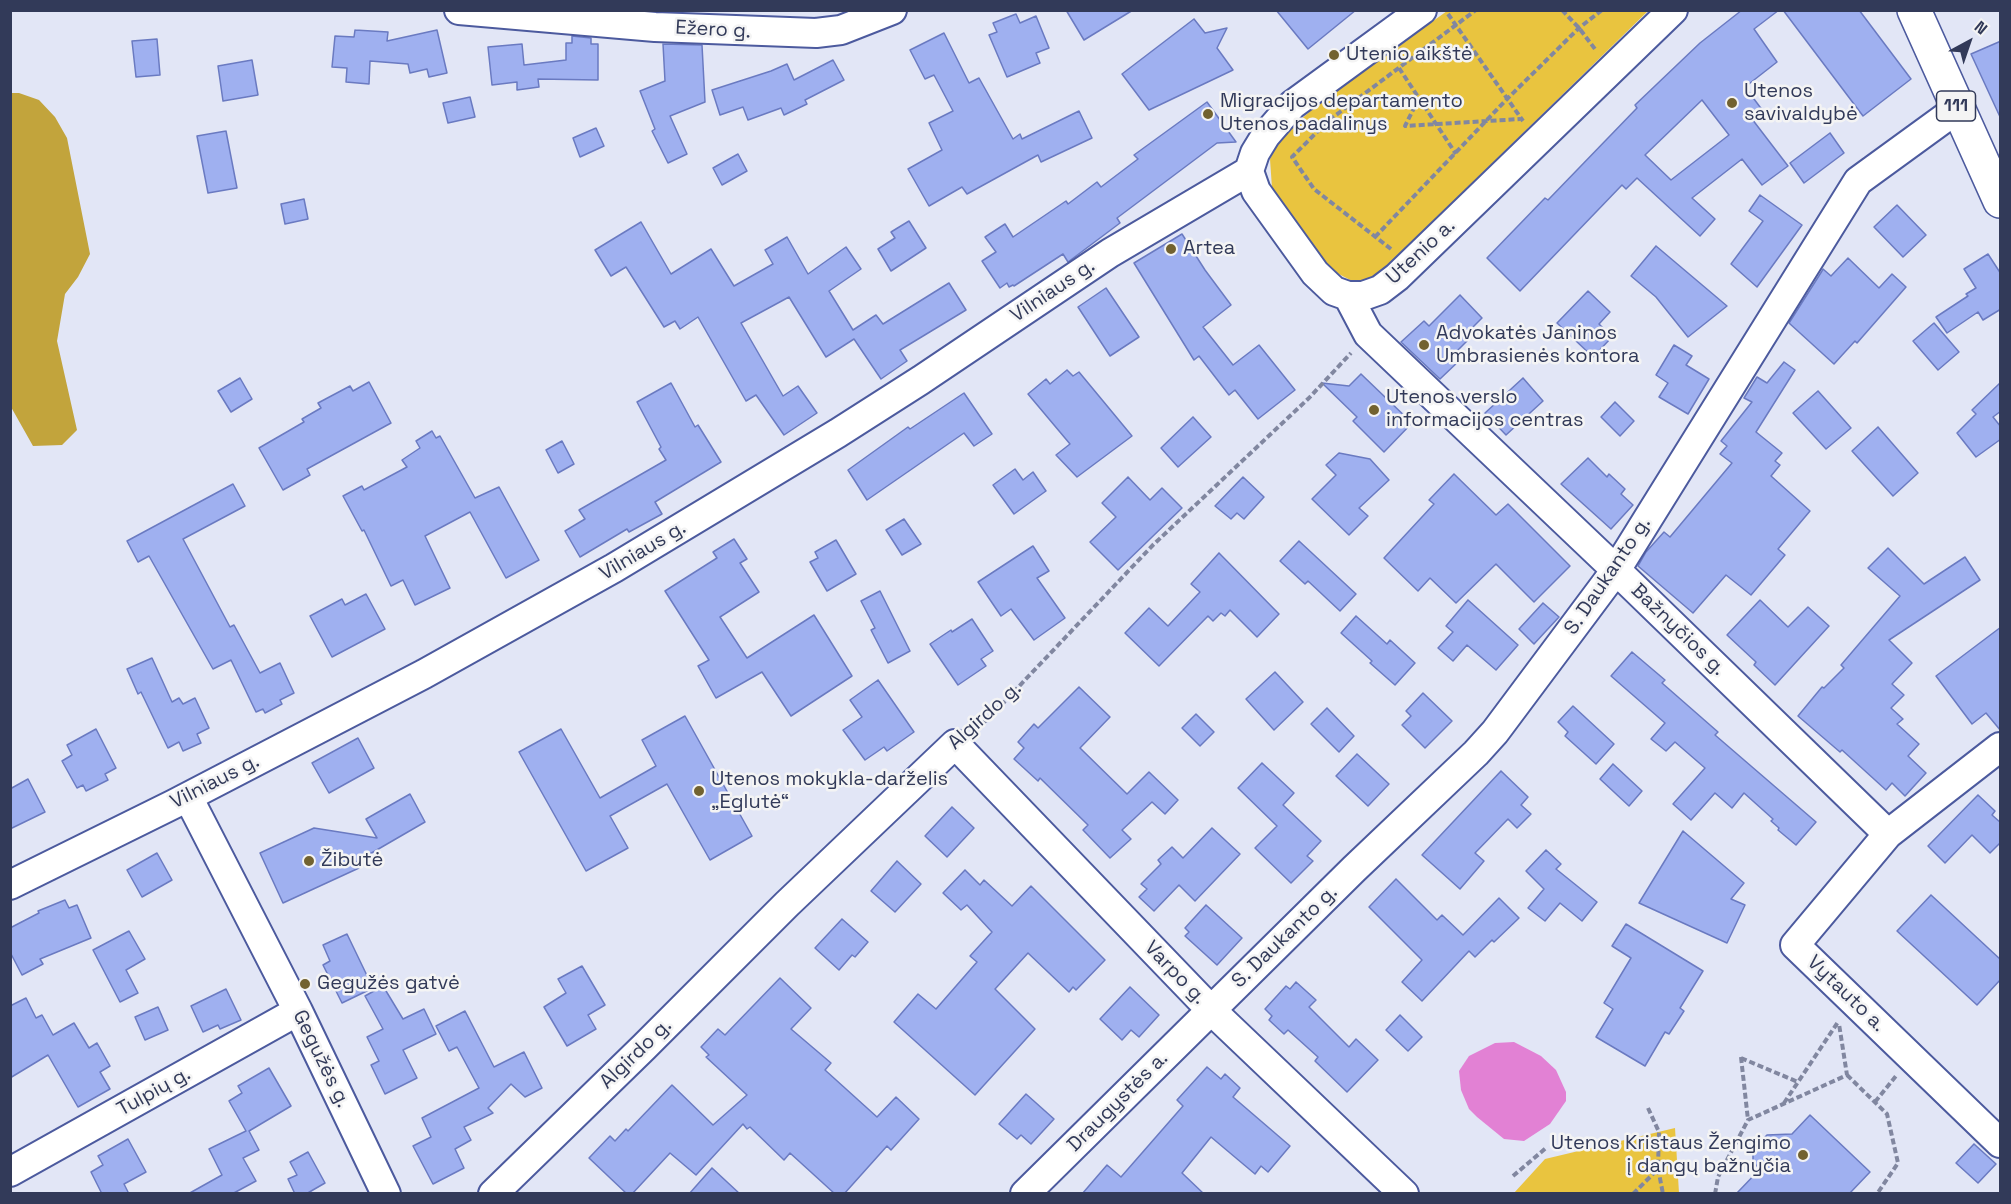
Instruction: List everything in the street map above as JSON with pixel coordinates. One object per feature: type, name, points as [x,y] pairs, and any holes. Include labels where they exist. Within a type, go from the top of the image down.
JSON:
[{"type":"main road","name":"111","points":[[1914,10],[1957,109],[2001,201]]},
{"type":"street","name":"Ežero g.","points":[[459,10],[655,27],[816,33],[841,30],[892,10]]},
{"type":"street","points":[[1348,296],[1334,291],[1315,273],[1256,191],[1249,171],[1255,153],[1266,135],[1292,105],[1422,10]]},
{"type":"street","name":"Utenio a.","points":[[1348,296],[1363,296],[1380,290],[1410,264],[1673,10]]},
{"type":"street","name":"S. Daukanto g.","points":[[1211,1010],[1476,753],[1516,706],[1616,570],[1858,181],[1957,109]]},
{"type":"street","name":"Vilniaus g.","points":[[10,885],[188,797],[424,674],[614,568],[838,433],[1110,253],[1249,171]]},
{"type":"street","name":"Bažnyčios g.","points":[[1348,296],[1368,334],[1888,834]]},
{"type":"street","name":"Varpo g.","points":[[955,744],[1211,1010],[1404,1194]]},
{"type":"street","name":"Algirdo g.","points":[[493,1194],[787,904],[955,744]]},
{"type":"street","points":[[1888,834],[2001,747]]},
{"type":"street","name":"Gegužės g.","points":[[188,797],[298,1011],[386,1194]]},
{"type":"street","name":"Vytauto a.","points":[[1888,834],[1796,945],[2001,1143]]},
{"type":"street","name":"Draugystės a.","points":[[1025,1194],[1211,1010]]},
{"type":"street","name":"Tulpių g.","points":[[10,1172],[298,1011]]},
{"type":"path","points":[[1446,10],[1537,142]]},
{"type":"path","points":[[1410,264],[1314,189],[1292,157],[1328,121],[1476,10]]},
{"type":"path","points":[[1562,10],[1579,28],[1611,71]]},
{"type":"path","points":[[1376,237],[1507,99],[1579,28],[1602,10]]},
{"type":"path","points":[[1399,68],[1456,154]]},
{"type":"path","points":[[1419,98],[1405,126],[1521,119]]},
{"type":"path","name":"Algirdo g.","points":[[955,744],[988,719],[1153,545],[1309,398],[1368,334]]},
{"type":"path","points":[[1783,1104],[1838,1022],[1847,1075],[1887,1114],[1898,1163],[1877,1194]]},
{"type":"path","points":[[1715,1194],[1718,1177],[1748,1120],[1741,1057],[1798,1082]]},
{"type":"path","points":[[1748,1120],[1847,1075]]},
{"type":"path","points":[[1648,1108],[1659,1132],[1658,1168],[1663,1194]]},
{"type":"path","points":[[1513,1176],[1546,1149]]},
{"type":"path","points":[[1633,1194],[1658,1168]]},
{"type":"shaded area","points":[[1447,11],[1648,11],[1381,272],[1358,284],[1331,270],[1272,188],[1270,159],[1280,138],[1317,105]]},
{"type":"shaded area","points":[[11,93],[19,93],[39,100],[55,117],[67,138],[90,254],[78,277],[65,294],[57,341],[77,430],[62,445],[33,446],[11,407]]},
{"type":"shaded area","points":[[1514,1042],[1541,1056],[1556,1070],[1566,1092],[1566,1101],[1550,1124],[1524,1141],[1504,1139],[1469,1109],[1461,1090],[1459,1071],[1469,1056],[1495,1043]]},
{"type":"shaded area","points":[[1675,1128],[1679,1193],[1514,1193],[1545,1159]]},
{"type":"building","points":[[1066,10],[1133,10],[1084,40]]},
{"type":"building","points":[[1276,10],[1356,10],[1308,49]]},
{"type":"building","points":[[1742,10],[1779,10],[1754,29],[1777,62],[1745,87],[1763,111],[1752,119],[1788,166],[1762,185],[1742,159],[1692,198],[1715,219],[1700,236],[1637,178],[1626,189],[1622,185],[1520,291],[1487,258],[1545,198],[1548,200],[1637,108],[1635,105],[1700,43]],"holes":[[[1702,100],[1729,135],[1671,180],[1645,155]]]},
{"type":"building","points":[[1783,10],[1859,10],[1911,79],[1863,116]]},
{"type":"building","points":[[1016,14],[1020,23],[1036,16],[1049,48],[1036,53],[1040,63],[1007,77],[989,35],[997,32],[993,23]]},
{"type":"building","points":[[1194,19],[1205,33],[1227,28],[1217,48],[1233,70],[1149,110],[1122,74]]},
{"type":"building","points":[[355,30],[388,32],[387,41],[437,30],[447,73],[429,77],[427,69],[410,73],[408,64],[370,61],[369,84],[346,82],[347,68],[332,67],[335,36],[354,37]]},
{"type":"building","points":[[944,33],[969,83],[979,78],[1013,139],[1020,134],[1022,139],[1079,111],[1092,138],[1041,162],[1038,155],[967,194],[962,187],[929,206],[908,169],[942,150],[929,123],[953,111],[934,75],[925,79],[910,50]]},
{"type":"building","points":[[572,36],[591,38],[591,44],[598,44],[598,80],[538,79],[539,87],[517,90],[517,82],[492,85],[488,47],[522,44],[524,65],[566,60],[566,43],[572,43]]},
{"type":"building","points":[[157,39],[160,75],[136,77],[132,41]]},
{"type":"building","points":[[2001,41],[2001,119],[1971,54]]},
{"type":"building","points":[[663,44],[702,45],[705,102],[670,116],[687,154],[668,163],[652,131],[655,129],[640,91],[665,81]]},
{"type":"building","points":[[252,60],[258,95],[223,101],[218,66]]},
{"type":"building","points":[[833,60],[844,80],[805,100],[807,104],[784,115],[781,108],[748,120],[743,107],[720,115],[712,90],[787,64],[794,80]]},
{"type":"building","points":[[470,97],[475,117],[448,123],[443,103]]},
{"type":"building","points":[[1207,102],[1236,142],[1217,143],[1117,218],[1120,223],[1068,262],[1063,254],[1014,286],[1009,287],[1007,283],[1000,288],[982,261],[996,252],[985,237],[1005,224],[1013,237],[1066,201],[1068,204],[1097,182],[1101,187],[1138,159],[1134,155]]},
{"type":"building","points":[[596,128],[604,146],[580,157],[573,138]]},
{"type":"building","points":[[226,131],[237,188],[208,193],[197,136]]},
{"type":"building","points":[[1830,133],[1844,153],[1804,183],[1790,163]]},
{"type":"building","points":[[738,154],[747,171],[722,185],[713,168]]},
{"type":"building","points":[[1760,195],[1802,225],[1757,287],[1731,264],[1763,221],[1749,211]]},
{"type":"building","points":[[304,199],[308,219],[285,224],[281,204]]},
{"type":"building","points":[[1897,205],[1926,235],[1903,257],[1874,227]]},
{"type":"building","points":[[909,221],[926,248],[891,271],[878,249],[895,238],[891,232]]},
{"type":"building","points":[[641,222],[671,274],[711,249],[734,286],[773,264],[765,250],[787,237],[808,274],[846,247],[861,269],[829,291],[853,330],[876,315],[883,324],[949,283],[966,310],[900,350],[907,361],[881,379],[854,339],[826,357],[789,297],[741,323],[783,396],[798,386],[817,413],[784,435],[756,395],[746,401],[698,317],[680,329],[675,321],[664,327],[626,267],[611,276],[595,250]]},
{"type":"building","points":[[1182,234],[1231,305],[1203,327],[1233,365],[1259,345],[1295,390],[1258,419],[1235,390],[1229,395],[1199,356],[1194,360],[1134,263]]},
{"type":"building","points":[[1656,246],[1727,306],[1688,337],[1656,297],[1631,276]]},
{"type":"building","points":[[1988,254],[2001,274],[2001,309],[1983,320],[1978,312],[1947,333],[1936,317],[1976,288],[1964,269]]},
{"type":"building","points":[[1848,258],[1879,288],[1892,274],[1906,287],[1857,343],[1855,341],[1834,364],[1789,323],[1823,269],[1831,276]]},
{"type":"building","points":[[1106,288],[1139,337],[1110,356],[1078,307]]},
{"type":"building","points":[[1588,291],[1610,312],[1599,324],[1612,337],[1593,357],[1557,323]]},
{"type":"building","points":[[1460,295],[1482,318],[1464,336],[1468,340],[1455,353],[1461,359],[1440,379],[1401,342],[1424,321],[1429,326]]},
{"type":"building","points":[[1934,323],[1959,352],[1938,370],[1913,341]]},
{"type":"building","points":[[1674,345],[1692,356],[1686,365],[1709,379],[1688,414],[1659,397],[1668,383],[1656,375]]},
{"type":"building","points":[[1784,362],[1795,370],[1756,432],[1782,453],[1775,461],[1780,465],[1771,476],[1810,511],[1778,549],[1785,555],[1751,595],[1726,575],[1693,613],[1638,566],[1646,552],[1664,532],[1670,537],[1732,463],[1720,454],[1727,446],[1721,441],[1752,402],[1744,398],[1757,377],[1767,383]]},
{"type":"building","points":[[1067,370],[1073,376],[1079,372],[1132,436],[1077,477],[1056,455],[1070,444],[1028,394],[1046,379],[1050,384]]},
{"type":"building","name":"Utenos verslo informacijos centras","points":[[1361,374],[1412,423],[1384,452],[1353,421],[1357,417],[1322,383],[1349,386]]},
{"type":"building","points":[[240,378],[252,399],[231,412],[218,391]]},
{"type":"building","points":[[1523,378],[1543,401],[1506,435],[1485,413]]},
{"type":"building","points":[[369,382],[391,423],[307,469],[310,475],[283,490],[259,448],[304,422],[302,419],[321,408],[318,403],[350,386],[353,391]]},
{"type":"building","points":[[2001,382],[2001,411],[1993,417],[2001,427],[2001,439],[1976,457],[1957,433],[1976,414],[1972,410]]},
{"type":"building","points":[[671,383],[695,427],[698,425],[721,462],[655,502],[662,514],[629,532],[627,529],[580,557],[565,531],[585,519],[579,510],[666,460],[637,402]]},
{"type":"building","points":[[1818,391],[1851,428],[1826,449],[1793,413]]},
{"type":"building","points":[[964,393],[992,434],[974,446],[964,433],[867,500],[848,470],[908,427],[910,429]]},
{"type":"building","points":[[1615,402],[1634,421],[1620,436],[1601,417]]},
{"type":"building","points":[[1193,417],[1211,437],[1178,467],[1161,448]]},
{"type":"building","points":[[1878,427],[1918,473],[1893,496],[1852,451]]},
{"type":"building","points":[[432,431],[436,438],[440,436],[475,498],[499,487],[539,560],[506,578],[470,512],[425,536],[450,588],[415,605],[403,580],[391,586],[364,530],[362,531],[343,496],[362,486],[364,490],[407,467],[402,460],[420,448],[416,441]]},
{"type":"building","points":[[562,441],[574,464],[558,473],[546,450]]},
{"type":"building","points":[[1339,453],[1370,459],[1389,480],[1359,508],[1368,516],[1349,535],[1312,499],[1336,475],[1326,465]]},
{"type":"building","points":[[1588,458],[1607,477],[1609,474],[1625,489],[1621,494],[1633,505],[1611,529],[1561,484]]},
{"type":"building","points":[[1015,469],[1023,480],[1033,472],[1046,491],[1014,514],[993,485]]},
{"type":"building","points":[[1454,474],[1496,515],[1508,504],[1570,566],[1534,602],[1496,564],[1456,603],[1430,578],[1418,591],[1384,558],[1434,504],[1429,500]]},
{"type":"building","points":[[1128,477],[1150,500],[1162,488],[1182,508],[1118,570],[1090,542],[1116,517],[1102,503]]},
{"type":"building","points":[[1243,477],[1264,497],[1244,519],[1237,513],[1231,519],[1215,506]]},
{"type":"building","points":[[233,484],[245,506],[183,539],[230,627],[234,625],[260,673],[280,663],[294,693],[280,700],[282,704],[265,713],[263,709],[256,712],[231,660],[213,669],[149,556],[138,562],[127,541]]},
{"type":"building","points":[[904,519],[921,544],[902,555],[886,530]]},
{"type":"building","points":[[734,539],[747,559],[740,563],[759,592],[720,617],[747,658],[814,615],[852,676],[791,716],[762,672],[716,698],[698,666],[709,660],[665,591],[717,558],[713,552]]},
{"type":"building","points":[[836,540],[856,574],[827,591],[810,562],[818,558],[815,552]]},
{"type":"building","points":[[1299,541],[1356,594],[1340,611],[1308,581],[1305,584],[1280,561]]},
{"type":"building","points":[[1033,546],[1049,571],[1037,578],[1065,618],[1034,640],[1011,609],[1001,616],[978,582]]},
{"type":"building","points":[[1888,548],[1924,584],[1965,557],[1980,580],[1889,640],[1912,663],[1892,684],[1904,695],[1891,708],[1903,719],[1897,724],[1919,744],[1908,756],[1926,773],[1905,796],[1892,783],[1886,790],[1842,750],[1840,752],[1798,716],[1822,687],[1824,688],[1844,668],[1841,665],[1900,596],[1868,568]]},
{"type":"building","points":[[1219,553],[1279,614],[1257,637],[1230,610],[1225,616],[1221,613],[1213,621],[1208,616],[1159,666],[1125,633],[1149,608],[1168,626],[1200,592],[1191,584]]},
{"type":"building","points":[[880,591],[910,651],[888,663],[871,630],[875,628],[861,601]]},
{"type":"building","points":[[366,594],[385,629],[332,657],[310,616],[342,599],[345,605]]},
{"type":"building","points":[[1468,600],[1518,645],[1496,670],[1467,645],[1453,661],[1438,648],[1453,632],[1446,626]]},
{"type":"building","points":[[1760,600],[1788,627],[1808,607],[1829,626],[1775,685],[1754,665],[1756,662],[1727,635]]},
{"type":"building","points":[[1543,603],[1559,617],[1534,644],[1519,629]]},
{"type":"building","points":[[1356,616],[1387,644],[1390,640],[1415,663],[1395,685],[1341,633]]},
{"type":"building","points":[[972,619],[993,651],[981,659],[986,666],[958,685],[930,644]]},
{"type":"building","points":[[2001,627],[2001,731],[1986,713],[1972,724],[1936,676]]},
{"type":"building","points":[[1632,652],[1665,680],[1662,683],[1718,732],[1715,735],[1816,822],[1796,845],[1778,830],[1779,828],[1771,821],[1773,819],[1744,793],[1732,808],[1715,793],[1691,820],[1673,804],[1705,768],[1675,742],[1666,751],[1651,739],[1665,723],[1611,676]]},
{"type":"building","points":[[152,658],[172,702],[179,698],[183,704],[195,698],[209,728],[197,734],[201,743],[183,751],[179,742],[168,748],[141,692],[138,694],[127,669]]},
{"type":"building","points":[[1275,672],[1303,702],[1274,730],[1246,699]]},
{"type":"building","points":[[878,680],[914,732],[887,751],[884,747],[865,760],[843,730],[862,717],[850,700]]},
{"type":"building","points":[[1079,687],[1110,717],[1080,748],[1127,794],[1149,772],[1178,800],[1165,814],[1152,802],[1122,830],[1131,839],[1110,858],[1083,830],[1088,825],[1040,778],[1038,781],[1014,759],[1024,748],[1018,742],[1034,724],[1038,728]]},
{"type":"building","points":[[1423,693],[1452,721],[1425,748],[1402,725],[1411,716],[1406,711]]},
{"type":"building","points":[[1573,706],[1614,744],[1596,764],[1565,736],[1568,732],[1558,722]]},
{"type":"building","points":[[1327,708],[1354,736],[1339,752],[1311,724]]},
{"type":"building","points":[[1196,714],[1214,732],[1200,746],[1182,728]]},
{"type":"building","name":"Utenos mokykla-darželis „Eglutė“","points":[[685,716],[752,836],[710,860],[667,784],[610,816],[628,848],[586,871],[519,752],[561,729],[600,798],[656,766],[642,740]]},
{"type":"building","points":[[96,729],[116,768],[105,774],[108,780],[86,791],[83,785],[77,788],[62,761],[72,755],[67,745]]},
{"type":"building","points":[[358,738],[374,768],[329,793],[312,763]]},
{"type":"building","points":[[1357,754],[1389,784],[1368,806],[1336,776]]},
{"type":"building","points":[[1262,763],[1294,793],[1283,805],[1321,841],[1307,856],[1313,861],[1291,883],[1255,848],[1277,826],[1238,788]]},
{"type":"building","points":[[1613,764],[1642,791],[1629,806],[1600,779]]},
{"type":"building","points":[[1501,771],[1528,797],[1521,805],[1531,814],[1517,828],[1508,819],[1475,853],[1484,861],[1460,889],[1422,855]]},
{"type":"building","points":[[28,779],[45,812],[10,829],[10,789]]},
{"type":"building","name":"Žibutė","points":[[410,794],[425,822],[356,862],[359,868],[283,903],[260,853],[314,828],[377,838],[366,819]]},
{"type":"building","points":[[1978,795],[1995,811],[1992,815],[2001,823],[2001,842],[1990,853],[1972,835],[1945,863],[1928,846]]},
{"type":"building","points":[[952,807],[974,828],[947,857],[925,836]]},
{"type":"building","points":[[1212,828],[1240,854],[1195,901],[1179,885],[1154,911],[1139,897],[1147,889],[1141,884],[1161,864],[1158,860],[1172,847],[1183,858]]},
{"type":"building","points":[[1683,831],[1744,883],[1731,899],[1745,905],[1727,943],[1639,903]]},
{"type":"building","points":[[1546,850],[1561,864],[1556,869],[1597,902],[1582,921],[1560,903],[1545,921],[1528,908],[1544,889],[1526,871]]},
{"type":"building","points":[[157,853],[172,880],[142,897],[127,870]]},
{"type":"building","points":[[897,861],[921,884],[895,912],[871,891]]},
{"type":"building","points":[[965,870],[980,885],[984,880],[1012,906],[1031,886],[1105,960],[1076,990],[1073,987],[1069,992],[1028,953],[995,989],[1035,1029],[975,1095],[894,1022],[918,994],[936,1009],[977,962],[970,956],[992,932],[967,905],[961,910],[943,893]]},
{"type":"building","points":[[1396,879],[1437,920],[1442,915],[1463,935],[1499,898],[1519,918],[1475,957],[1469,951],[1422,1001],[1402,982],[1422,960],[1369,907]]},
{"type":"building","points":[[1931,895],[2001,960],[2001,979],[1977,1005],[1897,931]]},
{"type":"building","points":[[65,900],[69,908],[77,905],[91,938],[40,959],[43,964],[22,975],[10,952],[10,928],[39,913],[38,911]]},
{"type":"building","points":[[1206,905],[1242,938],[1217,965],[1185,936],[1189,932],[1185,928]]},
{"type":"building","points":[[842,919],[868,942],[839,970],[815,948]]},
{"type":"building","points":[[1626,924],[1703,971],[1680,1008],[1684,1011],[1669,1034],[1665,1032],[1645,1066],[1596,1037],[1613,1009],[1604,1003],[1631,958],[1612,946]]},
{"type":"building","points":[[129,931],[145,959],[126,970],[138,993],[120,1002],[93,950]]},
{"type":"building","points":[[347,934],[373,988],[342,1003],[323,965],[330,961],[323,945]]},
{"type":"building","points":[[582,966],[605,1005],[588,1015],[596,1029],[567,1046],[544,1007],[566,993],[558,979]]},
{"type":"building","points":[[780,978],[811,1008],[791,1029],[831,1063],[825,1070],[877,1117],[896,1097],[919,1119],[891,1150],[887,1146],[844,1194],[835,1194],[790,1153],[784,1160],[750,1127],[747,1129],[743,1124],[696,1175],[670,1153],[632,1194],[627,1194],[589,1158],[610,1136],[615,1141],[626,1129],[628,1131],[672,1085],[713,1125],[747,1095],[706,1057],[709,1055],[701,1047],[718,1029],[725,1035]]},
{"type":"building","points":[[1296,982],[1316,1000],[1309,1007],[1349,1047],[1356,1039],[1378,1060],[1347,1092],[1315,1061],[1318,1057],[1288,1030],[1284,1034],[1269,1020],[1272,1016],[1265,1009],[1286,986],[1290,989]]},
{"type":"building","points":[[383,986],[403,1019],[424,1009],[436,1034],[403,1050],[417,1078],[385,1094],[371,1065],[379,1061],[367,1037],[383,1029],[365,996]]},
{"type":"building","points":[[1130,987],[1159,1015],[1139,1037],[1131,1030],[1122,1040],[1100,1019]]},
{"type":"building","points":[[226,989],[241,1020],[220,1029],[218,1025],[203,1032],[191,1006]]},
{"type":"building","points":[[26,998],[36,1018],[42,1015],[53,1035],[74,1023],[89,1048],[97,1043],[110,1066],[100,1072],[110,1089],[78,1107],[48,1055],[10,1078],[10,1006]]},
{"type":"building","points":[[158,1007],[168,1030],[145,1040],[135,1017]]},
{"type":"building","points":[[465,1011],[494,1067],[524,1052],[542,1088],[525,1097],[511,1084],[488,1108],[493,1113],[464,1127],[471,1140],[455,1149],[464,1168],[433,1184],[413,1146],[431,1137],[422,1118],[479,1088],[457,1047],[449,1051],[436,1026]]},
{"type":"building","points":[[1400,1015],[1422,1037],[1408,1051],[1386,1030]]},
{"type":"building","points":[[1207,1067],[1221,1079],[1225,1074],[1240,1088],[1233,1097],[1290,1146],[1268,1172],[1261,1166],[1255,1174],[1211,1137],[1182,1173],[1204,1194],[1082,1194],[1107,1165],[1121,1177],[1183,1106],[1177,1100]]},
{"type":"building","points":[[269,1068],[291,1106],[249,1131],[259,1150],[243,1158],[256,1181],[232,1194],[188,1194],[222,1175],[209,1149],[246,1131],[229,1101],[242,1093],[238,1086]]},
{"type":"building","points":[[1026,1094],[1054,1119],[1031,1144],[1021,1135],[1017,1139],[999,1124]]},
{"type":"building","name":"Utenos Kristaus Žengimo į dangų bažnyčia","points":[[1810,1115],[1870,1172],[1849,1194],[1736,1194],[1760,1169],[1753,1162],[1753,1149],[1767,1135],[1792,1134]]},
{"type":"building","points":[[128,1139],[146,1172],[124,1184],[129,1194],[102,1194],[91,1172],[103,1165],[98,1156]]},
{"type":"building","points":[[1974,1144],[1996,1164],[1978,1183],[1956,1163]]},
{"type":"building","points":[[308,1152],[325,1183],[306,1194],[295,1194],[288,1179],[297,1175],[290,1162]]},
{"type":"building","points":[[712,1168],[740,1194],[689,1194]]},
{"type":"place","name":"Utenio aikštė","points":[[1334,55]]},
{"type":"place","name":"Utenos savivaldybė","points":[[1732,103]]},
{"type":"place","name":"Migracijos departamento Utenos padalinys","points":[[1208,114]]},
{"type":"place","name":"Artea","points":[[1171,249]]},
{"type":"place","name":"Advokatės Janinos Umbrasienės kontora","points":[[1424,345]]},
{"type":"place","name":"Utenos verslo informacijos centras","points":[[1374,410]]},
{"type":"place","name":"Utenos mokykla-darželis „Eglutė“","points":[[699,791]]},
{"type":"place","name":"Žibutė","points":[[309,861]]},
{"type":"place","name":"Gegužės gatvė","points":[[305,984]]},
{"type":"place","name":"Utenos Kristaus Žengimo į dangų bažnyčia","points":[[1803,1155]]}]
